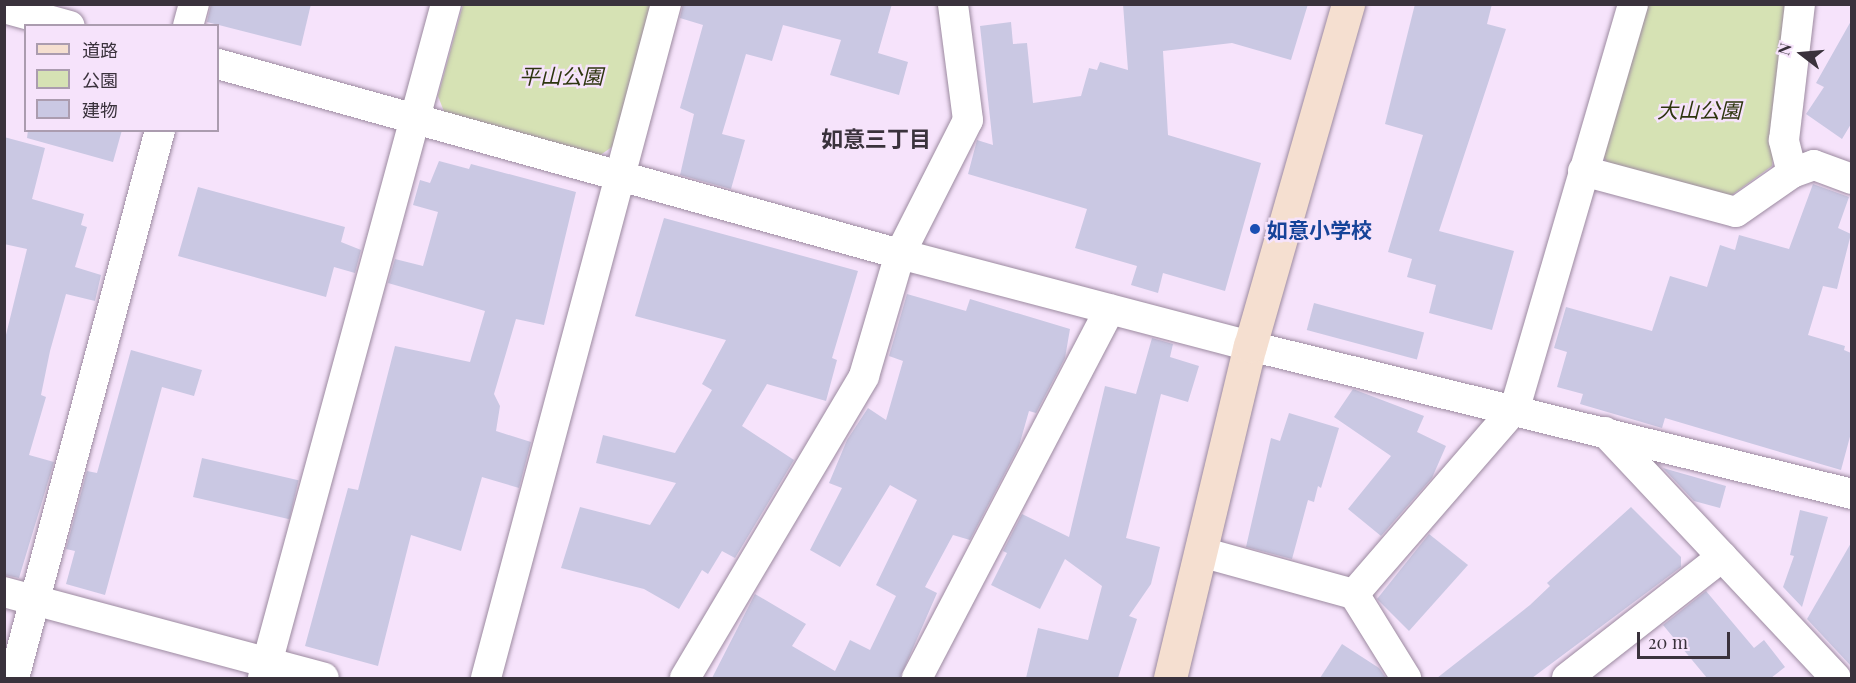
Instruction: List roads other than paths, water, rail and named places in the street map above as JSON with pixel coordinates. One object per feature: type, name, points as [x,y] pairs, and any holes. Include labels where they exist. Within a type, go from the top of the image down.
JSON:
[{"type":"street","points":[[189,24],[194,4]]},
{"type":"street","points":[[266,671],[446,4]]},
{"type":"street","points":[[486,678],[666,4]]},
{"type":"street","points":[[685,678],[864,376],[900,254],[968,120],[953,4]]},
{"type":"street","points":[[1170,678],[1250,346],[1348,4]]},
{"type":"street","points":[[1354,594],[1515,408],[1633,4]]},
{"type":"street","points":[[1792,173],[1784,140],[1800,4]]},
{"type":"street","points":[[4,9],[62,24]]},
{"type":"street","points":[[219,64],[417,118],[620,179],[900,254],[1250,346],[1515,408],[1851,494]]},
{"type":"street","points":[[14,678],[159,132]]},
{"type":"street","points":[[1583,171],[1736,212],[1792,173],[1814,165],[1851,179]]},
{"type":"street","points":[[917,678],[1110,309]]},
{"type":"street","points":[[1605,432],[1836,678]]},
{"type":"street","points":[[1200,552],[1354,594],[1406,678]]},
{"type":"street","points":[[1567,678],[1722,557]]},
{"type":"street","points":[[4,592],[266,671],[324,678]]},
{"type":"place","name":"如意小学校","points":[[1255,229]]},
{"type":"district","name":"如意三丁目","points":[[876,139]]},
{"type":"park label","name":"平山公園","points":[[561,75]]},
{"type":"park label","name":"大山公園","points":[[1699,109]]}]
